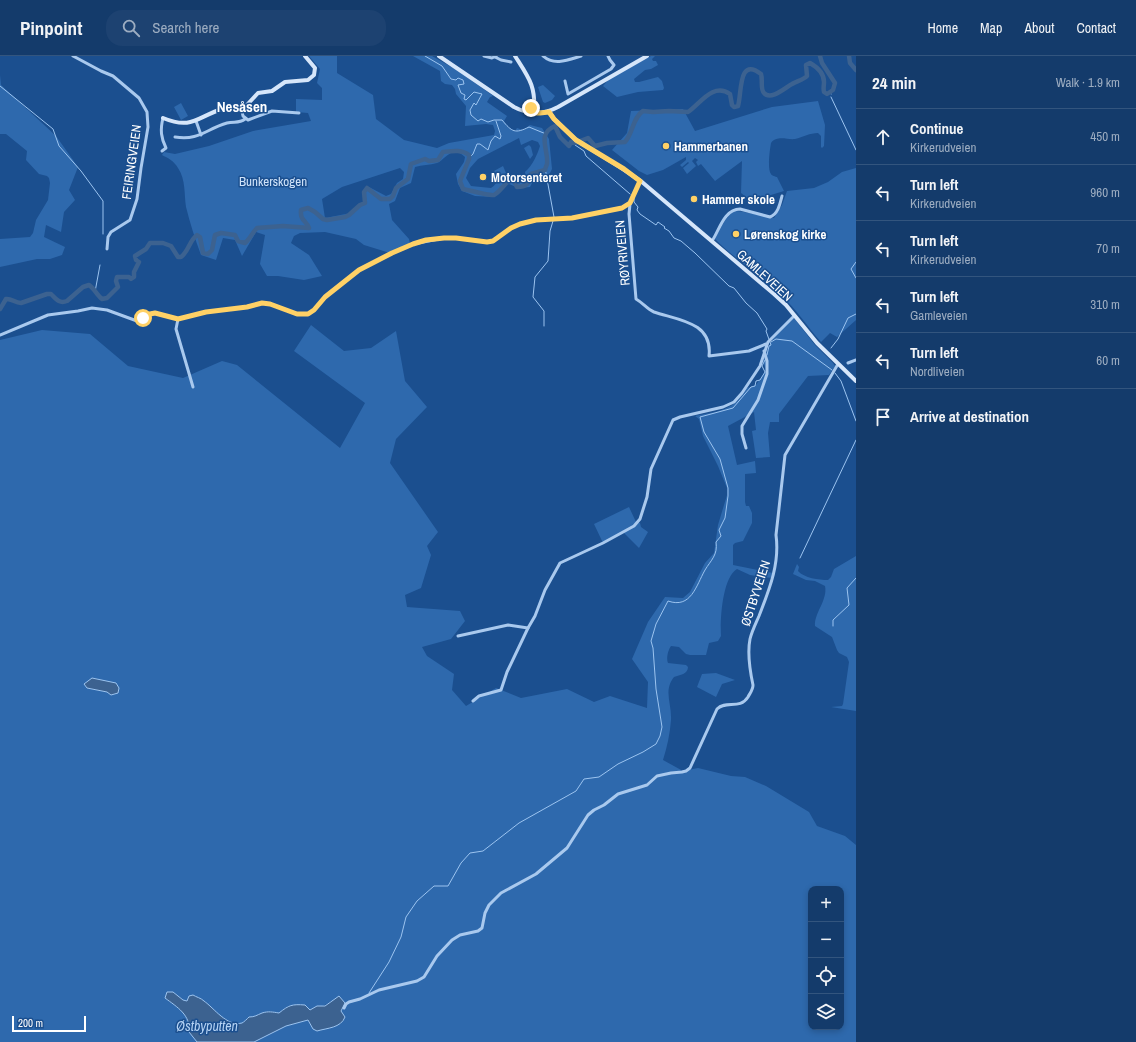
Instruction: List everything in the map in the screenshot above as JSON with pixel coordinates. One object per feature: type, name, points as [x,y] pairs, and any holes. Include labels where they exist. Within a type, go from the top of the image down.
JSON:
[{"type":"main road","points":[[163,118],[178,123],[196,121],[222,109],[249,105],[259,92],[272,91],[286,82],[307,80],[315,73],[315,68],[305,56]]},
{"type":"main road","points":[[439,56],[514,107],[532,113],[551,111],[647,56]]},
{"type":"main road","points":[[515,56],[534,89],[532,113]]},
{"type":"main road","name":"GAMLEVEIEN","points":[[551,111],[557,121],[574,137],[640,181],[774,294],[814,340],[856,381]]},
{"type":"street","name":"FEIRINGVEIEN","points":[[73,56],[113,76],[139,98],[147,112],[148,127],[140,168],[137,199],[130,220],[111,232],[108,236],[107,249]]},
{"type":"street","points":[[484,56],[490,58],[496,57],[501,60],[511,62]]},
{"type":"street","points":[[543,56],[550,61],[558,62],[580,56]]},
{"type":"street","points":[[565,81],[568,94],[600,76],[614,66],[608,56]]},
{"type":"street","points":[[241,107],[242,116],[245,119]]},
{"type":"street","points":[[175,137],[183,138],[201,135],[224,124],[241,122],[245,119],[250,120],[272,111],[299,113]]},
{"type":"street","points":[[162,151],[166,148],[161,138],[163,118]]},
{"type":"street","points":[[196,121],[201,135]]},
{"type":"street","points":[[0,336],[48,315],[92,308],[107,310],[135,321],[155,313],[178,319],[206,312],[247,307],[262,303],[270,304],[297,314],[308,314],[314,310],[325,297],[359,270],[413,244],[426,240],[444,238],[487,242],[493,241],[511,228],[520,224],[536,220],[572,218],[622,208],[630,203],[640,181]]},
{"type":"street","points":[[712,242],[727,215],[734,209],[740,209],[770,217],[777,211],[782,196]]},
{"type":"street","name":"RØYRIVEIEN","points":[[630,203],[629,214],[637,300],[651,310],[676,318],[705,333],[709,356],[743,352],[766,344]]},
{"type":"street","points":[[473,701],[479,696],[501,690],[507,672],[557,565],[634,526],[640,519],[647,497],[651,469],[673,420],[723,407],[734,402],[742,393],[760,366],[766,344],[794,316]]},
{"type":"street","points":[[178,319],[176,329],[193,387]]},
{"type":"street","points":[[746,448],[742,434],[742,426],[758,400],[767,374],[767,361],[764,352]]},
{"type":"street","points":[[848,363],[856,360]]},
{"type":"street","name":"ØSTBYVEIEN","points":[[344,1008],[349,1002],[360,999],[379,990],[417,981],[424,977],[437,956],[452,940],[460,935],[478,931],[482,928],[485,913],[492,902],[501,894],[536,874],[567,848],[588,814],[604,805],[618,794],[642,788],[658,776],[686,771],[692,764],[717,709],[723,706],[746,701],[753,689],[750,664],[750,641],[770,588],[777,556],[778,546],[776,535],[785,455],[838,364]]},
{"type":"street","points":[[458,636],[508,625],[528,628]]},
{"type":"green space","name":"Bunkerskogen","points":[[309,56],[337,56],[337,73],[373,95],[376,119],[404,140],[437,148],[449,143],[494,135],[495,131],[493,125],[486,124],[465,126],[466,106],[456,94],[455,89],[452,85],[445,84],[441,81],[440,71],[413,56],[432,56],[455,69],[492,95],[493,96],[490,97],[487,102],[507,116],[504,121],[508,127],[515,131],[517,128],[523,130],[530,125],[542,128],[549,139],[552,169],[549,175],[545,176],[542,173],[536,175],[530,187],[519,188],[509,184],[504,185],[493,197],[475,196],[462,191],[458,184],[456,174],[464,162],[465,157],[460,153],[453,152],[437,163],[415,167],[411,183],[400,188],[395,201],[389,204],[392,220],[409,239],[410,244],[390,253],[364,245],[356,239],[325,232],[300,233],[294,236],[291,243],[309,255],[322,276],[304,280],[267,276],[260,264],[265,235],[256,232],[242,256],[235,240],[223,238],[216,260],[201,255],[186,207],[184,182],[181,173],[173,162],[162,155],[164,152],[175,154],[209,146],[253,131],[311,121],[308,113],[296,112],[296,99],[322,100],[322,88],[317,83],[320,69]],"holes":[[[519,138],[521,145],[532,140],[538,142],[540,146],[532,163],[525,172],[525,182],[519,182],[510,178],[503,178],[491,188],[471,186],[466,178],[470,168],[478,159]],[[400,168],[404,172],[403,179],[397,183],[391,194],[386,196],[369,187],[364,192],[366,203],[357,206],[351,213],[325,218],[322,199],[342,187]]]},
{"type":"green space","points":[[651,56],[655,56],[652,59],[653,61],[656,61],[658,65],[651,69],[645,70],[634,79],[635,82],[658,77],[662,81],[664,88],[663,90],[638,92],[617,97],[603,86],[609,79]]},
{"type":"green space","points":[[0,75],[1,85],[56,136],[78,167],[69,190],[75,200],[64,212],[61,232],[46,225],[44,237],[65,247],[62,255],[50,259],[37,259],[0,267],[0,239],[30,237],[33,233],[36,220],[48,200],[50,183],[47,176],[39,174],[26,160],[27,151],[6,134],[0,134]]},
{"type":"green space","points":[[543,85],[555,96],[552,100],[545,103],[543,102],[538,87]]},
{"type":"green space","points":[[818,101],[825,125],[824,146],[822,148],[821,147],[821,136],[818,133],[809,134],[795,139],[779,138],[773,141],[771,143],[770,150],[770,171],[772,175],[777,177],[784,191],[751,201],[741,193],[742,161],[715,181],[701,164],[698,166],[696,162],[698,160],[695,158],[692,161],[696,166],[687,174],[683,168],[689,163],[688,162],[682,167],[680,165],[686,160],[686,157],[663,170],[647,175],[639,171],[612,150],[627,133],[631,111],[683,109],[695,131],[772,107]]},
{"type":"green space","points":[[181,103],[188,116],[181,120],[174,107]]},
{"type":"green space","points":[[529,145],[533,155],[530,159],[524,148]]},
{"type":"green space","points":[[503,166],[506,173],[497,178],[494,171]]},
{"type":"green space","points":[[856,168],[856,320],[837,337],[830,333],[821,342],[781,295],[715,239],[726,219],[735,211],[774,218],[782,205],[787,191],[814,188],[828,182],[842,172]]},
{"type":"green space","points":[[794,318],[815,345],[835,366],[829,375],[808,376],[779,414],[779,422],[770,422],[768,433],[770,457],[756,458],[752,431],[756,430],[754,412],[728,426],[737,465],[755,461],[756,473],[745,474],[745,502],[746,506],[749,506],[752,513],[752,523],[743,541],[733,545],[733,565],[773,573],[772,578],[750,575],[737,569],[732,574],[728,581],[723,600],[721,636],[718,641],[709,643],[706,655],[686,654],[679,647],[671,646],[667,657],[668,663],[686,665],[688,669],[685,673],[674,677],[669,687],[668,693],[671,720],[663,760],[683,771],[698,768],[731,776],[745,777],[766,786],[809,812],[817,826],[845,836],[856,845],[856,1042],[254,1042],[286,1026],[308,1020],[313,1029],[341,1011],[342,1008],[331,1001],[310,1010],[288,1006],[279,1013],[264,1012],[249,1017],[242,1023],[237,1024],[232,1023],[222,1017],[205,1001],[183,1000],[173,992],[165,998],[178,1008],[185,1016],[188,1021],[189,1032],[197,1042],[0,1042],[0,340],[42,330],[90,334],[128,366],[183,378],[222,361],[237,365],[340,448],[365,403],[294,351],[311,325],[344,351],[371,348],[396,331],[405,381],[427,407],[396,439],[390,463],[438,532],[427,546],[431,555],[421,588],[405,595],[407,607],[460,611],[465,621],[451,639],[422,647],[427,656],[454,674],[452,690],[466,706],[496,688],[521,698],[567,689],[594,702],[610,696],[647,708],[648,682],[632,659],[648,622],[665,597],[683,598],[690,592],[705,563],[714,553],[718,525],[727,495],[727,488],[703,436],[699,419],[695,416],[719,411],[731,406],[742,396],[747,388],[756,385],[766,370],[763,362],[768,348],[778,333]],"holes":[[[92,678],[98,679],[107,692],[87,688]]]},
{"type":"green space","points":[[629,507],[636,522],[640,523],[641,527],[648,532],[639,548],[623,532],[603,543],[594,524]]},
{"type":"green space","points":[[856,556],[856,711],[831,707],[842,706],[843,704],[849,662],[847,657],[839,653],[832,637],[815,626],[815,621],[825,596],[825,586],[793,574],[797,564],[799,567],[798,571],[804,575],[816,579],[828,580],[834,569]]},
{"type":"green space","points":[[716,673],[735,680],[722,684],[716,697],[697,687],[702,674]]},
{"type":"water","points":[[92,678],[116,683],[119,688],[118,693],[111,695],[107,692],[87,688],[84,684]]},
{"type":"water","name":"Østbyputten","points":[[167,992],[173,992],[183,1000],[187,1001],[189,996],[193,995],[203,1000],[226,1020],[236,1023],[242,1023],[249,1017],[264,1012],[279,1013],[294,1005],[305,1005],[310,1010],[317,1006],[325,1006],[339,996],[345,1003],[341,1011],[345,1017],[343,1021],[337,1025],[317,1031],[313,1029],[308,1020],[286,1026],[254,1042],[197,1042],[189,1032],[188,1021],[185,1016],[178,1008],[165,998]]},
{"type":"waterway","points":[[425,56],[442,66],[451,79],[456,80],[458,78],[463,80],[464,84],[458,85],[461,93],[465,95],[464,99],[466,100],[474,92],[482,94],[476,105],[474,103],[470,110],[471,115],[478,121],[481,119],[488,122],[502,120],[514,131],[520,131],[529,127],[546,134]]},
{"type":"waterway","points":[[0,309],[6,299],[21,303],[47,294],[51,294],[58,300],[64,302],[83,287],[89,285],[102,299],[107,298],[118,287],[116,281],[117,277],[129,277],[131,279],[134,277],[134,272],[139,262],[136,260],[135,256],[146,249],[150,243],[163,243],[171,246],[178,257],[181,257],[184,255],[192,240],[197,235],[200,237],[203,253],[208,254],[212,250],[215,235],[221,233],[235,235],[238,241],[245,243],[257,228],[283,226],[309,228],[301,214],[301,210],[308,208],[323,219],[327,220],[345,217],[360,205],[365,203],[364,192],[367,188],[381,199],[390,199],[396,188],[408,179],[411,164],[425,159],[429,161],[438,160],[443,152],[460,151],[469,155],[469,159],[460,181],[463,189],[494,195],[510,180],[514,181],[517,187],[523,186],[528,182],[531,174],[545,170],[547,164],[545,138],[549,129],[555,126],[560,137],[569,146],[571,142],[575,143],[588,138],[595,146],[607,143],[625,142],[637,117],[643,111],[688,112],[712,92],[718,91],[724,91],[730,94],[732,105],[734,107],[738,106],[742,78],[748,70],[754,70],[761,74],[763,91],[767,95],[770,95],[778,93],[807,76],[806,65],[810,63],[818,68],[821,73],[824,79],[824,92],[827,94],[833,90],[835,83],[822,63],[820,56]]},
{"type":"waterway","points":[[849,56],[850,63],[856,70]]},
{"type":"waterway","points":[[0,86],[53,129],[59,146],[81,171],[103,201],[103,234]]},
{"type":"waterway","points":[[831,97],[856,150]]},
{"type":"waterway","points":[[469,155],[471,156],[473,154],[477,144],[480,144],[488,150],[491,141],[495,136],[500,139],[501,136],[496,121]]},
{"type":"waterway","points":[[575,143],[575,145],[584,151],[586,156],[630,194]]},
{"type":"waterway","points":[[545,168],[554,217]]},
{"type":"waterway","points":[[634,197],[634,202],[638,207],[637,210],[640,214],[656,225],[658,222],[665,227],[664,228],[669,231],[674,238],[681,241],[729,286],[734,288],[746,303],[757,313],[767,329],[766,331],[771,345],[769,346],[767,355]]},
{"type":"waterway","points":[[544,326],[544,311],[533,297],[535,277],[548,261],[550,231],[553,221]]},
{"type":"waterway","points":[[856,262],[851,269],[856,278]]},
{"type":"waterway","points":[[95,292],[100,265]]},
{"type":"waterway","points":[[831,348],[838,339],[848,318],[856,314]]},
{"type":"waterway","points":[[771,342],[776,339],[792,341],[832,370]]},
{"type":"waterway","points":[[369,993],[389,962],[401,937],[406,917],[417,901],[434,886],[448,886],[461,863],[470,853],[483,851],[519,823],[576,791],[584,779],[599,777],[618,764],[656,744],[662,727],[651,641],[656,624],[668,601],[676,603],[687,599],[692,594],[714,557],[716,542],[721,536],[719,530],[725,518],[728,496],[728,488],[720,459],[704,432],[700,417],[733,408],[751,387],[755,386],[756,381],[760,380],[765,372],[762,366],[765,360]]},
{"type":"waterway","points":[[835,373],[841,381],[856,421]]},
{"type":"waterway","points":[[800,558],[856,440]]},
{"type":"waterway","points":[[833,626],[833,620],[849,605],[847,588],[856,578]]},
{"type":"place","name":"Hammerbanen","points":[[666,146]]},
{"type":"place","name":"Motorsenteret","points":[[483,177]]},
{"type":"place","name":"Hammer skole","points":[[694,199]]},
{"type":"place","name":"Lørenskog kirke","points":[[736,234]]},
{"type":"district","name":"Nesåsen","points":[[242,107]]},
{"type":"route","points":[[143,318],[155,313],[178,319],[206,312],[247,307],[262,303],[270,304],[286,311],[304,315],[314,310],[325,297],[359,270],[413,244],[426,240],[444,238],[487,242],[493,241],[511,228],[520,224],[536,220],[572,218],[622,208],[630,203],[640,181],[624,169],[576,140],[554,119],[549,112],[534,114],[530,113],[531,108]]}]
